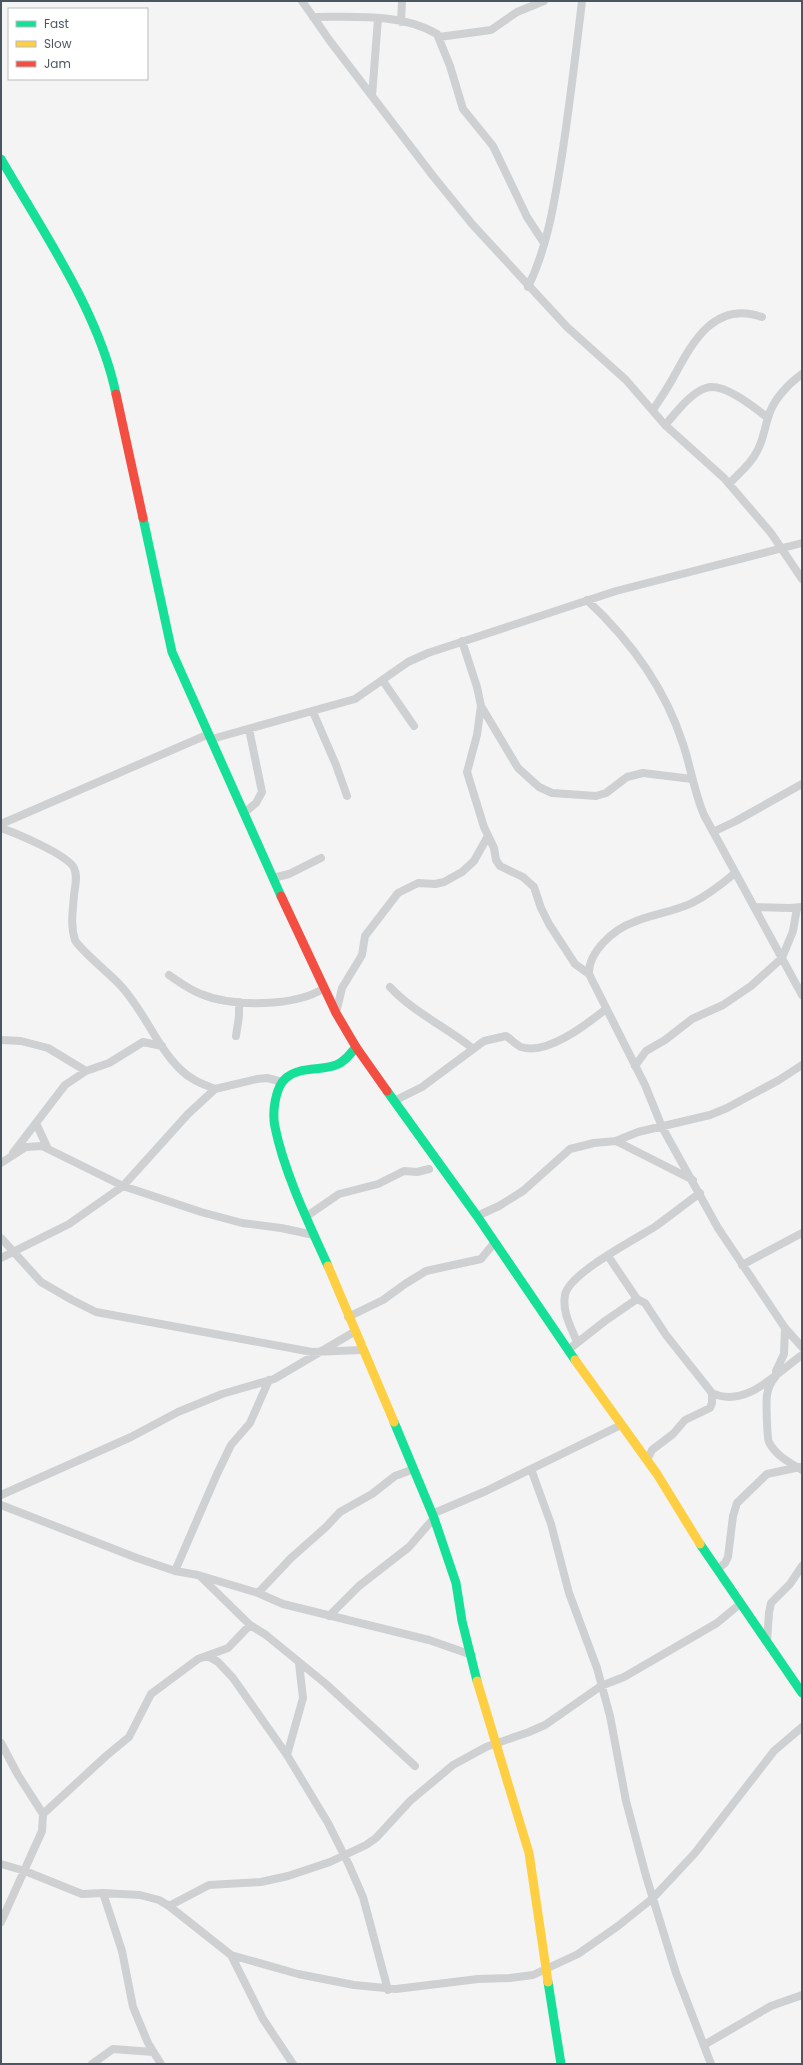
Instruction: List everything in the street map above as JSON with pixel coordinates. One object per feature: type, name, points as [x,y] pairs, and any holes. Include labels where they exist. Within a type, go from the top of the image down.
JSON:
[{"type":"street","points":[[302,1],[432,176],[472,224],[528,287],[569,330],[626,380],[654,410],[665,425],[729,484],[771,533],[802,579]]},
{"type":"street","points":[[402,1],[402,22]]},
{"type":"street","points":[[439,37],[491,30],[517,12],[544,1]]},
{"type":"street","points":[[528,287],[536,271],[544,243],[560,170],[582,1]]},
{"type":"street","points":[[313,17],[378,19],[402,22],[428,29],[439,37],[463,109],[493,146],[527,217],[544,243]]},
{"type":"street","points":[[372,96],[378,19]]},
{"type":"street","points":[[1,160],[77,292],[100,338],[108,358],[172,652],[211,736],[252,835],[336,1013],[356,1047],[477,1216],[568,1350],[647,1460],[694,1536],[802,1693]]},
{"type":"street","points":[[654,410],[679,367],[698,339],[710,325],[723,316],[738,312],[745,312],[762,317]]},
{"type":"street","points":[[729,484],[756,454],[765,433],[768,418],[788,386],[802,374]]},
{"type":"street","points":[[665,425],[692,396],[705,388],[714,386],[723,389],[768,418]]},
{"type":"street","points":[[1,824],[211,736],[249,729],[355,699],[418,657],[462,641],[587,600],[781,547],[802,543]]},
{"type":"street","points":[[587,600],[627,640],[650,675],[672,717],[683,744],[698,800],[713,832],[802,995]]},
{"type":"street","points":[[462,641],[477,687],[480,706],[477,735],[467,772],[488,836],[494,848],[497,862],[528,881],[534,887],[543,914],[553,930],[575,964],[590,974]]},
{"type":"street","points":[[383,681],[414,726]]},
{"type":"street","points":[[480,706],[518,768],[539,787],[552,793],[596,796],[606,793],[627,777],[643,773],[692,780]]},
{"type":"street","points":[[313,712],[336,765],[347,796]]},
{"type":"street","points":[[244,813],[256,803],[262,792],[249,729]]},
{"type":"street","points":[[713,832],[736,821],[802,784]]},
{"type":"street","points":[[1,828],[20,835],[67,859],[74,868],[76,878],[72,929],[76,942],[120,985],[154,1033],[170,1059],[191,1079],[215,1089]]},
{"type":"street","points":[[336,1013],[342,988],[362,955],[365,936],[398,893],[418,883],[435,884],[444,882],[462,872],[474,861],[488,836]]},
{"type":"street","points":[[273,878],[289,874],[321,858]]},
{"type":"street","points":[[735,873],[721,885],[692,903],[668,913],[635,921],[623,927],[597,950],[590,965],[590,974],[635,1066],[662,1127],[693,1180],[718,1228],[785,1328],[802,1347]]},
{"type":"street","points":[[635,1066],[646,1051],[665,1040],[692,1019],[723,1005],[751,986],[782,958],[793,931],[799,907],[754,907]]},
{"type":"street","points":[[169,976],[202,994],[239,1002],[282,1001],[310,995],[324,988]]},
{"type":"street","points":[[390,987],[405,1002],[454,1033],[472,1048]]},
{"type":"street","points":[[236,1036],[239,1016],[239,1002]]},
{"type":"street","points":[[394,1101],[432,1080],[472,1048],[484,1041],[504,1036],[522,1047],[544,1047],[576,1030],[606,1009]]},
{"type":"street","points":[[11,1157],[60,1090],[86,1071],[109,1063],[145,1041],[154,1033]]},
{"type":"street","points":[[1,1040],[21,1041],[48,1048],[86,1071]]},
{"type":"street","points":[[145,1041],[162,1046]]},
{"type":"street","points":[[356,1047],[347,1058],[336,1065],[299,1071],[291,1074],[283,1082],[274,1104],[275,1126],[306,1216],[354,1332],[414,1469],[433,1516],[456,1583],[462,1621],[496,1744],[529,1853],[561,2064]]},
{"type":"street","points":[[477,1216],[499,1206],[523,1191],[570,1150],[594,1143],[616,1141],[638,1132],[691,1121],[728,1108],[779,1080],[802,1065]]},
{"type":"street","points":[[1,1258],[69,1224],[123,1186],[188,1114],[215,1089],[257,1079],[267,1078],[283,1082]]},
{"type":"street","points":[[36,1123],[47,1147]]},
{"type":"street","points":[[616,1141],[693,1180]]},
{"type":"street","points":[[1,1163],[26,1147],[35,1145],[47,1147],[123,1186],[201,1212],[242,1223],[281,1228],[314,1235]]},
{"type":"street","points":[[306,1216],[339,1194],[378,1184],[404,1171],[417,1172],[429,1169]]},
{"type":"street","points":[[577,1342],[566,1318],[565,1294],[579,1275],[657,1225],[700,1193]]},
{"type":"street","points":[[742,1265],[802,1234]]},
{"type":"street","points":[[1,1238],[46,1286],[96,1312],[237,1340],[319,1353],[363,1350]]},
{"type":"street","points":[[348,1317],[383,1300],[426,1271],[481,1259],[495,1242]]},
{"type":"street","points":[[608,1256],[637,1299],[645,1303],[666,1335],[712,1394],[728,1399],[762,1387],[776,1376],[776,1371],[784,1354],[785,1328]]},
{"type":"street","points":[[568,1350],[605,1320],[637,1299]]},
{"type":"street","points":[[1,1495],[132,1437],[178,1412],[222,1394],[281,1375],[354,1332]]},
{"type":"street","points":[[800,1468],[776,1452],[767,1438],[767,1395],[770,1384],[776,1376],[784,1367],[802,1355]]},
{"type":"street","points":[[175,1571],[217,1474],[231,1446],[248,1426],[269,1380]]},
{"type":"street","points":[[647,1460],[652,1450],[673,1434],[685,1420],[710,1408],[712,1403],[712,1394]]},
{"type":"street","points":[[329,1616],[359,1586],[409,1547],[433,1516],[621,1425]]},
{"type":"street","points":[[718,1569],[725,1563],[728,1557],[733,1516],[737,1503],[767,1474],[800,1468]]},
{"type":"street","points":[[258,1593],[291,1558],[326,1527],[340,1512],[372,1494],[395,1476],[414,1469]]},
{"type":"street","points":[[531,1469],[551,1524],[569,1593],[591,1652],[610,1716],[626,1801],[653,1898],[676,1973],[711,2064]]},
{"type":"street","points":[[1,1505],[137,1558],[175,1571],[198,1575],[258,1593],[284,1604],[429,1640],[472,1655]]},
{"type":"street","points":[[768,1642],[769,1613],[771,1603],[790,1584],[802,1566]]},
{"type":"street","points":[[198,1575],[250,1624],[266,1635],[358,1712],[415,1766]]},
{"type":"street","points":[[169,1906],[209,1885],[261,1882],[299,1872],[344,1855],[374,1840],[401,1810],[450,1767],[483,1748],[545,1725],[601,1686],[628,1675],[712,1626],[741,1603]]},
{"type":"street","points":[[43,1814],[129,1737],[151,1694],[196,1660],[228,1648],[250,1624]]},
{"type":"street","points":[[208,1656],[218,1662],[233,1678],[286,1755],[311,1794],[344,1855],[366,1908],[388,1990]]},
{"type":"street","points":[[286,1755],[303,1698],[300,1663]]},
{"type":"street","points":[[1,1864],[25,1871],[82,1894],[103,1893],[149,1897],[169,1906],[231,1955],[298,1974],[388,1990],[478,1979],[527,1976],[547,1970],[578,1954],[618,1926],[653,1898],[695,1853],[774,1751],[802,1727]]},
{"type":"street","points":[[1,1743],[18,1775],[43,1814],[42,1832],[1,1922]]},
{"type":"street","points":[[103,1893],[122,1951],[133,2007],[153,2052],[161,2064]]},
{"type":"street","points":[[231,1955],[263,2018],[293,2064]]},
{"type":"street","points":[[704,2045],[771,2006],[802,1995]]},
{"type":"street","points":[[92,2064],[113,2049],[153,2052]]},
{"type":"traffic: fast","points":[[1,159],[68,273],[83,303],[97,333],[108,363],[116,394]]},
{"type":"traffic: fast","points":[[143,518],[172,652],[281,896]]},
{"type":"traffic: fast","points":[[328,1266],[284,1162],[275,1127],[274,1108],[279,1087],[286,1078],[292,1074],[304,1070],[330,1067],[339,1064],[347,1058],[356,1047]]},
{"type":"traffic: fast","points":[[387,1091],[477,1216],[575,1360]]},
{"type":"traffic: fast","points":[[394,1422],[434,1518],[456,1583],[462,1621],[477,1681]]},
{"type":"traffic: fast","points":[[700,1544],[802,1693]]},
{"type":"traffic: fast","points":[[548,1982],[561,2064]]},
{"type":"traffic: slow","points":[[328,1266],[394,1422]]},
{"type":"traffic: slow","points":[[575,1360],[657,1474],[700,1544]]},
{"type":"traffic: slow","points":[[477,1681],[529,1853],[548,1982]]},
{"type":"traffic: jam","points":[[116,394],[143,518]]},
{"type":"traffic: jam","points":[[281,896],[336,1013],[356,1047],[387,1091]]}]
